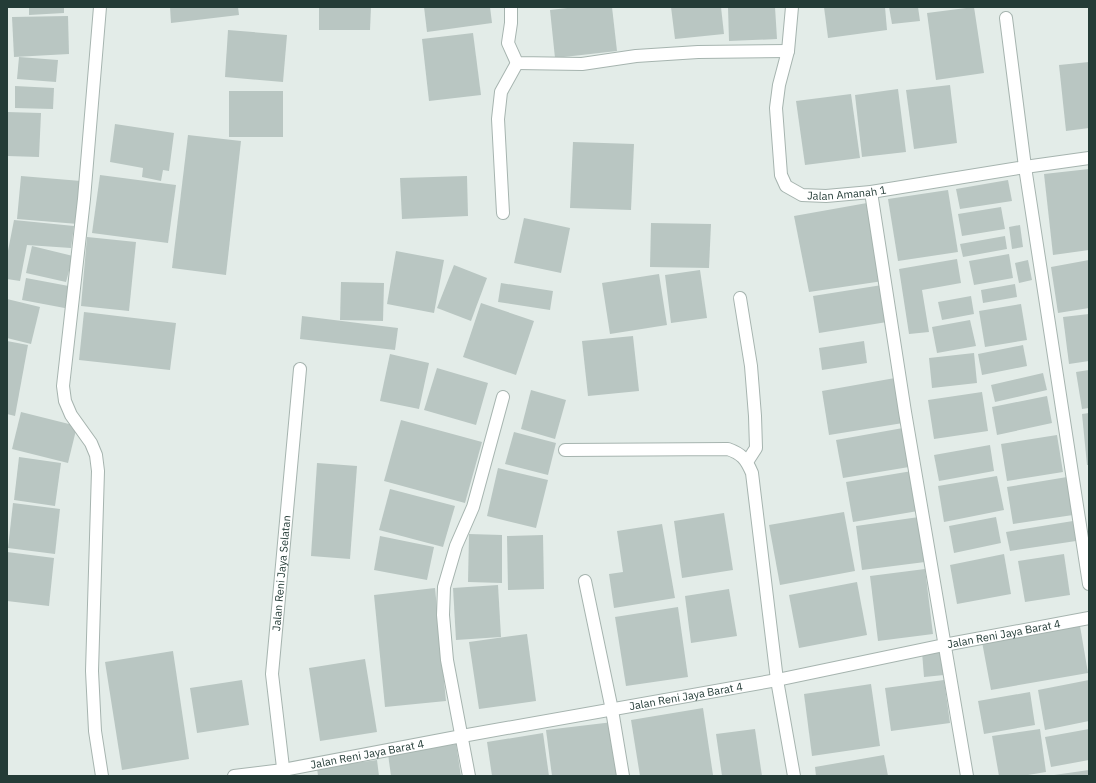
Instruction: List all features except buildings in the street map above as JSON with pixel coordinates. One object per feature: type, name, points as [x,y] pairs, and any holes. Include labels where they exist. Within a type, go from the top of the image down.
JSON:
[{"type":"street","points":[[100,7],[83,207],[63,386],[65,401],[71,415],[91,443],[96,455],[98,471],[92,671],[96,731],[102,776]]},
{"type":"street","points":[[511,7],[511,23],[508,43],[517,63]]},
{"type":"street","name":"Jalan Amanah 1","points":[[792,7],[788,51],[779,85],[776,108],[781,175],[786,186],[802,195],[826,196],[871,192],[1089,158]]},
{"type":"street","points":[[1006,18],[1025,167],[1089,584]]},
{"type":"street","points":[[517,63],[582,64],[636,56],[698,52],[788,51]]},
{"type":"street","points":[[503,213],[498,119],[501,92],[517,63]]},
{"type":"street","points":[[871,192],[906,420],[967,776]]},
{"type":"street","points":[[740,298],[751,366],[755,416],[756,448],[747,462]]},
{"type":"street","name":"Jalan Reni Jaya Selatan","points":[[283,773],[272,674],[300,369]]},
{"type":"street","points":[[469,776],[447,660],[443,615],[444,587],[456,546],[472,507],[503,397]]},
{"type":"street","points":[[565,450],[728,449],[739,453],[747,462],[752,473],[777,680],[794,776]]},
{"type":"street","points":[[585,582],[612,710],[623,776]]},
{"type":"street","name":"Jalan Reni Jaya Barat 4","points":[[234,776],[283,773],[462,736],[777,680],[944,645],[1089,618]]}]
